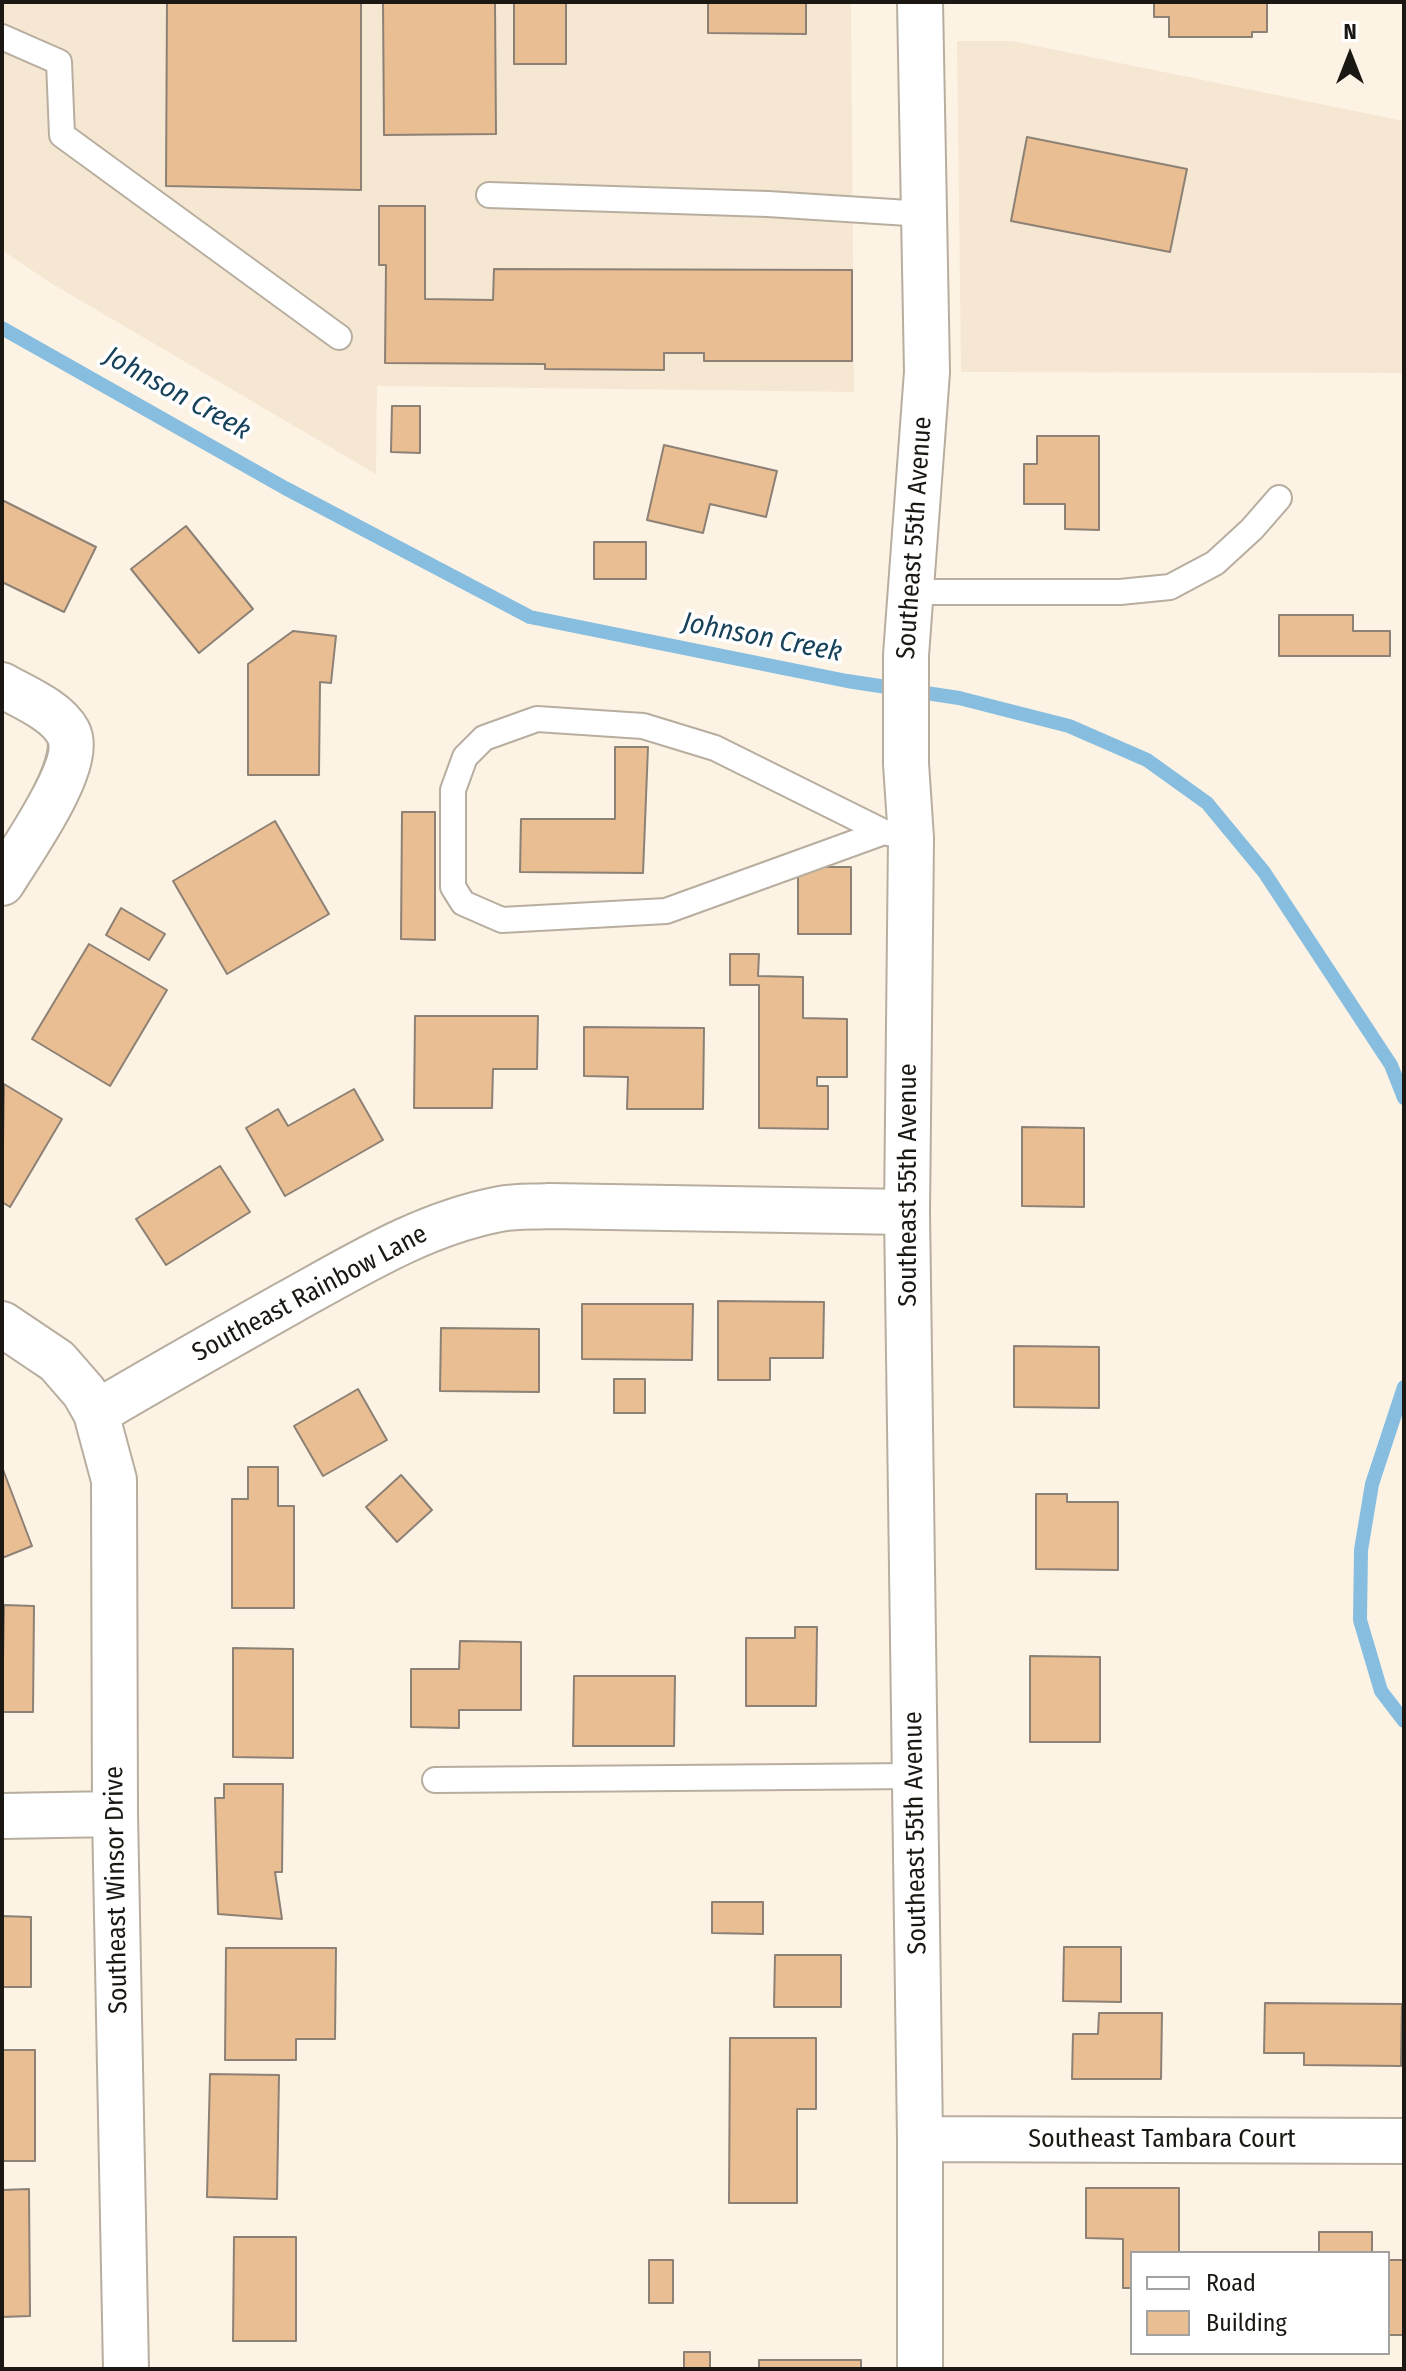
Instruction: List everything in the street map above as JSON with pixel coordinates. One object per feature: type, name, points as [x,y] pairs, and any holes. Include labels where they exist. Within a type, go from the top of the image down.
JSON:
[{"type":"street","name":"Southeast 55th Avenue","points":[[920,2],[927,372],[906,655],[906,764],[898,835],[907,1212],[920,2139],[920,2369]]},
{"type":"street","points":[[2,685],[43,709],[63,726],[72,745],[60,787],[2,883]]},
{"type":"street","name":"Southeast Rainbow Lane","points":[[96,1413],[387,1247],[470,1216],[504,1209],[549,1206],[907,1212]]},
{"type":"street","points":[[2,1324],[57,1361],[84,1392],[96,1413]]},
{"type":"street","name":"Southeast Winsor Drive","points":[[96,1413],[114,1480],[115,1814],[126,2369]]},
{"type":"street","points":[[2,1816],[115,1814]]},
{"type":"street","name":"Southeast Tambara Court","points":[[920,2139],[1404,2141]]},
{"type":"lane","points":[[2,37],[59,62],[62,135],[339,337]]},
{"type":"lane","points":[[489,195],[768,204],[924,214]]},
{"type":"lane","points":[[911,592],[1120,592],[1170,587],[1215,563],[1252,529],[1279,498]]},
{"type":"lane","points":[[537,719],[643,726],[715,748],[898,835],[666,911],[502,920],[463,903],[453,887],[453,790],[465,757],[484,738],[537,719]]},
{"type":"lane","points":[[435,1780],[915,1776]]},
{"type":"shaded area","points":[[2,2],[851,2],[854,392],[377,386],[376,474],[49,282],[2,250]]},
{"type":"shaded area","points":[[957,41],[1012,41],[1404,121],[1404,373],[961,372]]},
{"type":"building","points":[[167,2],[361,2],[361,190],[166,186]]},
{"type":"building","points":[[383,2],[495,2],[496,134],[384,135]]},
{"type":"building","points":[[514,2],[566,2],[566,64],[514,64]]},
{"type":"building","points":[[708,2],[806,2],[806,34],[708,33]]},
{"type":"building","points":[[1154,2],[1267,2],[1267,32],[1252,32],[1252,37],[1169,37],[1169,17],[1154,17]]},
{"type":"building","points":[[1027,137],[1187,169],[1170,252],[1011,221]]},
{"type":"building","points":[[379,206],[425,206],[425,299],[493,300],[494,269],[852,270],[852,361],[704,361],[704,353],[664,353],[664,370],[545,369],[545,364],[385,363],[386,265],[379,265]]},
{"type":"building","points":[[392,406],[420,406],[420,453],[391,452]]},
{"type":"building","points":[[1037,436],[1099,436],[1099,530],[1065,529],[1065,504],[1024,504],[1024,464],[1037,464]]},
{"type":"building","points":[[664,445],[777,471],[766,517],[710,504],[703,533],[647,520]]},
{"type":"building","points":[[2,500],[96,547],[64,612],[2,582]]},
{"type":"building","points":[[186,526],[253,609],[199,653],[131,569]]},
{"type":"building","points":[[594,542],[646,542],[646,579],[594,579]]},
{"type":"building","points":[[1279,615],[1353,615],[1353,631],[1390,631],[1390,656],[1279,656]]},
{"type":"building","points":[[293,631],[336,636],[331,683],[320,682],[319,775],[248,775],[248,664]]},
{"type":"building","points":[[615,747],[648,747],[643,873],[520,872],[521,819],[615,819]]},
{"type":"building","points":[[402,812],[435,812],[435,940],[401,939]]},
{"type":"building","points":[[275,821],[329,914],[227,974],[173,881]]},
{"type":"building","points":[[798,867],[851,867],[851,934],[798,934]]},
{"type":"building","points":[[121,908],[165,934],[149,960],[106,935]]},
{"type":"building","points":[[89,944],[167,990],[110,1086],[32,1039]]},
{"type":"building","points":[[730,954],[759,954],[758,976],[803,977],[803,1018],[847,1019],[847,1077],[817,1077],[817,1086],[828,1086],[828,1129],[759,1128],[759,985],[730,985]]},
{"type":"building","points":[[415,1016],[538,1016],[537,1069],[493,1069],[492,1108],[414,1108]]},
{"type":"building","points":[[584,1027],[704,1028],[703,1109],[627,1109],[628,1077],[584,1076]]},
{"type":"building","points":[[4,1084],[62,1119],[10,1207],[2,1202]]},
{"type":"building","points":[[354,1089],[383,1140],[285,1196],[246,1128],[278,1109],[288,1126]]},
{"type":"building","points":[[1022,1127],[1084,1128],[1084,1207],[1022,1206]]},
{"type":"building","points":[[220,1166],[250,1212],[166,1265],[136,1219]]},
{"type":"building","points":[[718,1301],[824,1302],[823,1358],[770,1358],[770,1380],[718,1380]]},
{"type":"building","points":[[582,1304],[693,1304],[692,1360],[582,1359]]},
{"type":"building","points":[[441,1328],[539,1329],[539,1392],[440,1391]]},
{"type":"building","points":[[1014,1346],[1099,1347],[1099,1408],[1014,1407]]},
{"type":"building","points":[[614,1379],[645,1379],[645,1413],[614,1413]]},
{"type":"building","points":[[358,1389],[387,1440],[323,1476],[294,1426]]},
{"type":"building","points":[[2,1467],[32,1546],[2,1558]]},
{"type":"building","points":[[248,1467],[278,1467],[278,1506],[294,1506],[294,1608],[232,1608],[232,1499],[248,1499]]},
{"type":"building","points":[[401,1475],[432,1510],[397,1542],[366,1507]]},
{"type":"building","points":[[1036,1494],[1067,1494],[1067,1502],[1118,1502],[1118,1570],[1036,1569]]},
{"type":"building","points":[[4,1605],[34,1606],[33,1712],[2,1712]]},
{"type":"building","points":[[795,1627],[817,1627],[816,1706],[746,1706],[746,1638],[795,1638]]},
{"type":"building","points":[[460,1641],[521,1642],[521,1710],[459,1710],[459,1728],[411,1727],[411,1669],[459,1669]]},
{"type":"building","points":[[233,1648],[293,1649],[293,1758],[233,1757]]},
{"type":"building","points":[[1030,1656],[1100,1657],[1100,1742],[1030,1742]]},
{"type":"building","points":[[574,1676],[675,1676],[674,1746],[573,1746]]},
{"type":"building","points":[[224,1784],[283,1784],[282,1872],[275,1872],[282,1919],[218,1914],[215,1798],[224,1798]]},
{"type":"building","points":[[712,1902],[763,1902],[763,1934],[712,1933]]},
{"type":"building","points":[[2,1916],[31,1917],[31,1987],[2,1987]]},
{"type":"building","points":[[1064,1947],[1121,1947],[1121,2002],[1063,2001]]},
{"type":"building","points":[[226,1948],[336,1948],[335,2039],[296,2039],[296,2060],[225,2060]]},
{"type":"building","points":[[775,1955],[841,1955],[841,2007],[774,2007]]},
{"type":"building","points":[[1265,2003],[1402,2004],[1401,2066],[1304,2065],[1304,2053],[1264,2053]]},
{"type":"building","points":[[1099,2013],[1162,2013],[1161,2079],[1072,2079],[1073,2034],[1098,2034]]},
{"type":"building","points":[[730,2038],[816,2038],[816,2109],[797,2109],[797,2203],[729,2203]]},
{"type":"building","points":[[2,2050],[35,2050],[35,2161],[2,2161]]},
{"type":"building","points":[[210,2074],[279,2075],[277,2199],[207,2197]]},
{"type":"building","points":[[1086,2188],[1179,2188],[1179,2251],[1130,2251],[1130,2288],[1123,2288],[1123,2239],[1086,2238]]},
{"type":"building","points":[[29,2189],[30,2316],[2,2317],[2,2190]]},
{"type":"building","points":[[1319,2232],[1372,2232],[1372,2251],[1319,2251]]},
{"type":"building","points":[[234,2237],[296,2237],[296,2341],[233,2341]]},
{"type":"building","points":[[649,2260],[673,2260],[673,2303],[649,2303]]},
{"type":"building","points":[[1390,2260],[1404,2260],[1404,2335],[1390,2335]]},
{"type":"building","points":[[684,2352],[710,2352],[710,2369],[684,2369]]},
{"type":"building","points":[[759,2360],[861,2360],[861,2369],[759,2369]]},
{"type":"waterway","name":"Johnson Creek","points":[[2,328],[285,488],[530,617],[847,681],[959,698],[1069,726],[1147,760],[1207,803],[1264,872],[1391,1065],[1404,1098]]},
{"type":"waterway","name":"Johnson Creek","points":[[1404,1387],[1372,1484],[1361,1550],[1360,1620],[1381,1691],[1404,1721]]}]
